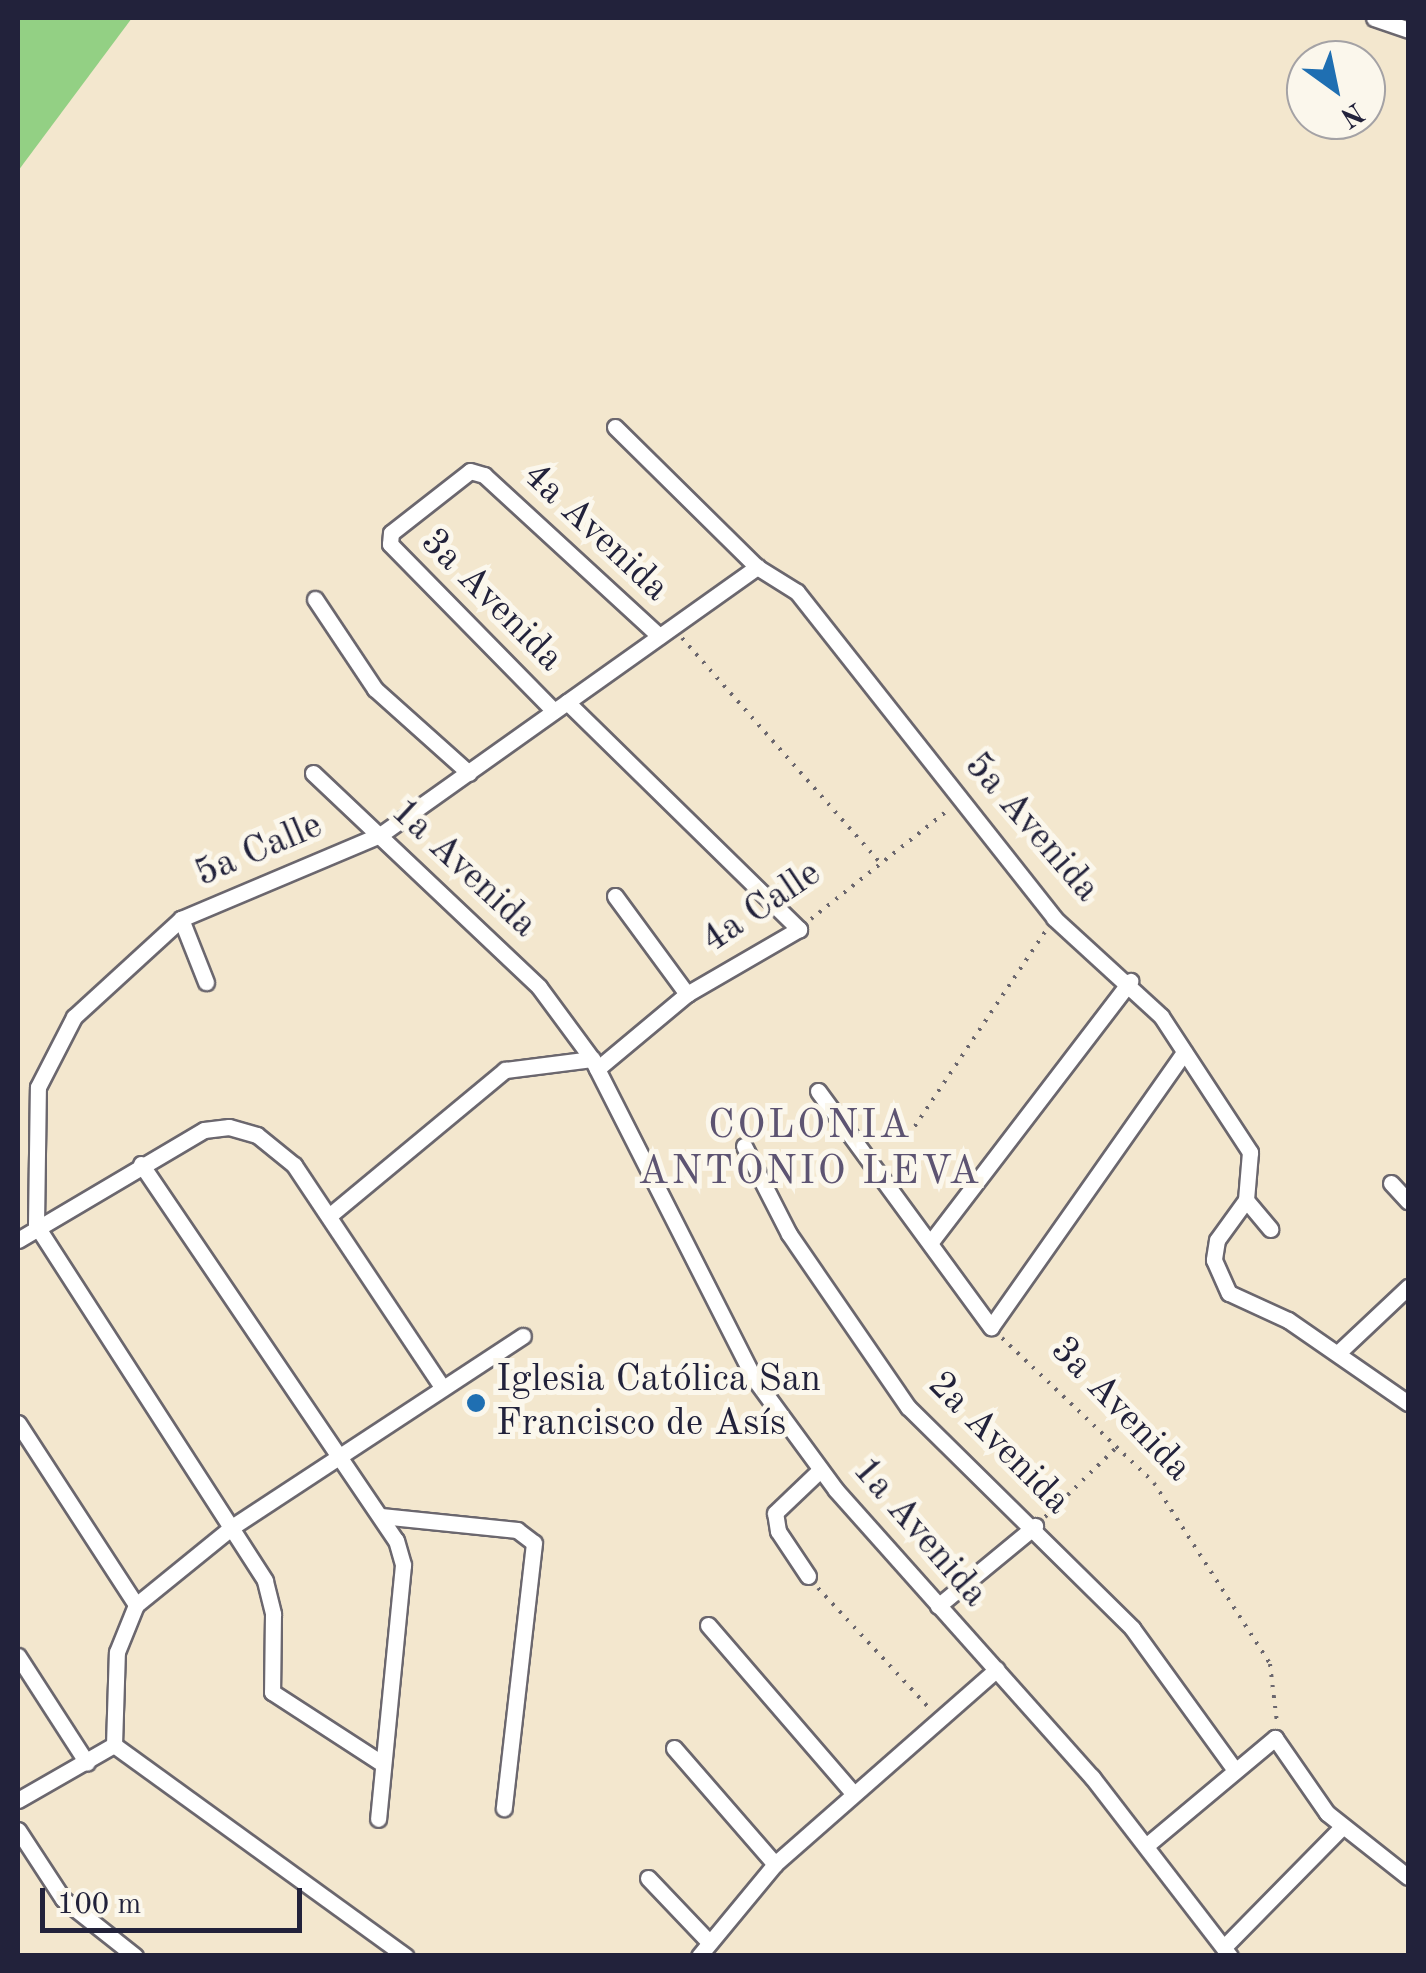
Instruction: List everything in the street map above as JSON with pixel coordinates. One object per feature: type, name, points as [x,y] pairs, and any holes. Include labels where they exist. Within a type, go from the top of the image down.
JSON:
[{"type":"street","points":[[1374,18],[1408,30]]},
{"type":"street","name":"5a Avenida","points":[[615,427],[757,567],[797,592],[1054,918],[1130,982],[1184,1052],[1250,1152],[1246,1200]]},
{"type":"street","name":"4a Avenida","points":[[391,533],[476,470],[666,632]]},
{"type":"street","name":"3a Avenida","points":[[391,533],[398,554],[799,928]]},
{"type":"street","name":"5a Calle","points":[[36,1225],[38,1086],[49,1056],[74,1017],[181,919],[380,835],[757,567]]},
{"type":"street","points":[[315,599],[375,689],[469,773]]},
{"type":"street","name":"1a Avenida","points":[[313,774],[512,957],[595,1064],[740,1357],[820,1470],[997,1669],[1146,1845]]},
{"type":"street","points":[[615,896],[687,994]]},
{"type":"street","points":[[181,919],[206,982]]},
{"type":"street","name":"4a Calle","points":[[595,1064],[687,994],[799,928]]},
{"type":"street","points":[[930,1243],[1130,982]]},
{"type":"street","points":[[818,1091],[991,1327],[1184,1052]]},
{"type":"street","points":[[329,1216],[504,1070],[595,1064]]},
{"type":"street","points":[[18,1240],[36,1225],[204,1130],[229,1126],[257,1135],[294,1165],[442,1387]]},
{"type":"street","name":"2a Avenida","points":[[744,1146],[789,1234],[908,1407],[1035,1526],[1132,1628],[1234,1769]]},
{"type":"street","points":[[140,1164],[380,1516],[403,1565],[378,1820]]},
{"type":"street","points":[[1391,1183],[1408,1201]]},
{"type":"street","points":[[1270,1230],[1246,1200],[1216,1240],[1214,1260],[1229,1294],[1339,1352],[1408,1403]]},
{"type":"street","points":[[36,1225],[232,1527],[272,1597],[272,1692],[383,1764]]},
{"type":"street","points":[[1339,1352],[1408,1287]]},
{"type":"street","points":[[114,1745],[118,1652],[136,1605],[232,1527],[523,1336]]},
{"type":"street","points":[[18,1423],[136,1605]]},
{"type":"street","points":[[808,1576],[778,1531],[775,1512],[820,1470]]},
{"type":"street","points":[[380,1516],[517,1530],[534,1543],[504,1808]]},
{"type":"street","points":[[938,1606],[1035,1526]]},
{"type":"street","points":[[708,1625],[854,1794]]},
{"type":"street","points":[[18,1656],[86,1763]]},
{"type":"street","points":[[648,1878],[704,1949],[776,1864],[997,1669]]},
{"type":"street","points":[[1342,1827],[1227,1951],[1146,1845],[1275,1738],[1342,1827],[1408,1877]]},
{"type":"street","points":[[18,1800],[114,1745]]},
{"type":"street","points":[[114,1745],[406,1956]]},
{"type":"street","points":[[674,1748],[776,1864]]},
{"type":"street","points":[[18,1830],[63,1899],[134,1956]]},
{"type":"path","name":"4a Avenida","points":[[666,632],[881,864]]},
{"type":"path","name":"4a Calle","points":[[799,928],[961,799]]},
{"type":"path","points":[[909,1134],[1054,918]]},
{"type":"path","name":"3a Avenida","points":[[991,1327],[1154,1484],[1270,1664],[1279,1704],[1275,1738]]},
{"type":"path","points":[[1035,1526],[1117,1447]]},
{"type":"path","points":[[808,1576],[941,1719]]},
{"type":"green space","points":[[18,18],[132,18],[18,171]]},
{"type":"place","name":"Iglesia Católica San Francisco de Asís","points":[[476,1403]]},
{"type":"district","name":"COLONIA ANTONIO LEVA","points":[[810,1150]]}]
